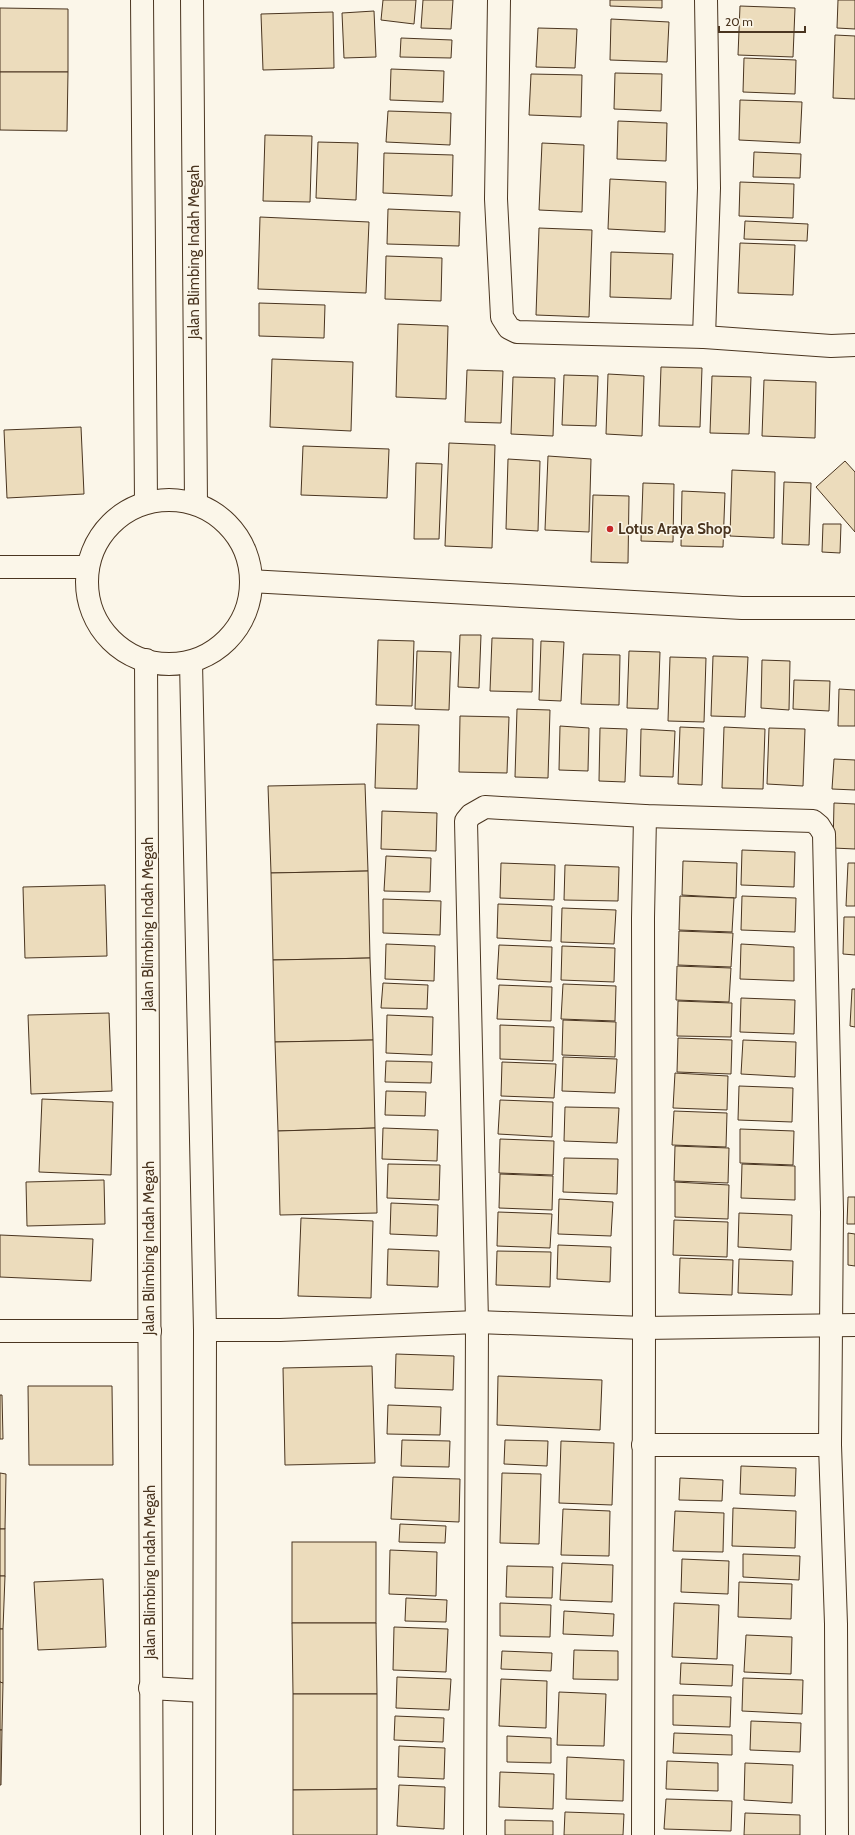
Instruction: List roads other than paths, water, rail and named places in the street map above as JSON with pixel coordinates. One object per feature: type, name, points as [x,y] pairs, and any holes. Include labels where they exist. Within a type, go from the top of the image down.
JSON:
[{"type":"street","points":[[142,0],[146,502]]},
{"type":"street","name":"Jalan Blimbing Indah Megah","points":[[192,0],[196,504]]},
{"type":"street","points":[[500,0],[496,199],[502,317],[509,328],[517,332],[704,337],[831,346],[855,345]]},
{"type":"street","points":[[704,337],[709,188],[706,0]]},
{"type":"street","points":[[166,499],[188,501],[208,509],[225,522],[239,539],[248,559],[251,581],[248,608],[235,632],[216,650],[191,662],[164,665],[138,659],[114,644],[96,622],[87,595],[88,567],[94,545],[107,526],[125,512],[146,502],[166,499]]},
{"type":"street","points":[[0,567],[88,567]]},
{"type":"street","points":[[251,581],[742,608],[855,608]]},
{"type":"street","name":"Jalan Blimbing Indah Megah","points":[[146,660],[150,1332],[150,1688],[152,1835]]},
{"type":"street","points":[[191,662],[205,1330],[203,1691],[204,1835]]},
{"type":"street","points":[[475,1835],[477,1322],[466,821],[471,815],[485,807],[645,816],[812,821],[819,826],[824,834],[831,1204],[830,1445],[836,1624],[837,1835]]},
{"type":"street","points":[[643,1835],[643,918],[645,816]]},
{"type":"street","points":[[205,1330],[280,1330],[477,1322],[644,1328],[855,1325]]},
{"type":"street","points":[[0,1331],[150,1332]]},
{"type":"street","points":[[643,1445],[830,1445]]},
{"type":"street","points":[[150,1688],[203,1691]]},
{"type":"place","name":"Lotus Araya Shop","points":[[610,529]]}]
